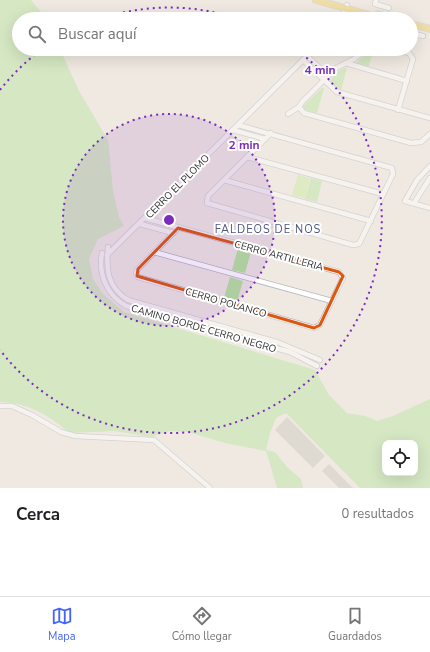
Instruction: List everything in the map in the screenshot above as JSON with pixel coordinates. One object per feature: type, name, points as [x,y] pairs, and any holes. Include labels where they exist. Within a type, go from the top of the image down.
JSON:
[{"type":"main road","points":[[316,0],[346,12]]},
{"type":"main road","points":[[328,0],[347,12]]},
{"type":"main road","points":[[418,26],[430,29]]},
{"type":"street","points":[[376,0],[374,4],[389,8]]},
{"type":"street","points":[[418,35],[423,36]]},
{"type":"street","points":[[307,56],[328,76]]},
{"type":"street","name":"CERRO EL PLOMO","points":[[105,254],[140,224],[307,56]]},
{"type":"street","points":[[288,114],[299,108],[301,103],[338,67],[356,56]]},
{"type":"street","points":[[398,110],[412,62],[411,56]]},
{"type":"street","points":[[303,60],[323,81],[337,92],[430,118]]},
{"type":"street","points":[[346,63],[407,81]]},
{"type":"street","points":[[299,108],[304,113],[417,144],[430,134]]},
{"type":"street","points":[[244,119],[248,127]]},
{"type":"street","points":[[238,125],[271,133],[388,166],[393,169],[393,174],[361,242],[356,246],[210,206],[206,202],[207,197],[271,133]]},
{"type":"street","points":[[233,130],[265,139]]},
{"type":"street","points":[[247,157],[383,194]]},
{"type":"street","points":[[430,166],[418,180],[405,201],[430,208]]},
{"type":"street","points":[[414,203],[430,178]]},
{"type":"street","points":[[224,180],[371,221]]},
{"type":"street","name":"CERRO ARTILLERIA","points":[[145,218],[339,272],[342,274],[342,279],[332,301]]},
{"type":"street","points":[[140,224],[173,233]]},
{"type":"street","points":[[178,228],[154,252],[332,301]]},
{"type":"street","name":"CAMINO BORDE CERRO NEGRO","points":[[105,254],[109,279],[117,291],[128,300],[276,342],[318,359],[315,365],[290,352],[126,306],[114,297],[105,285],[101,272],[105,254],[108,247]]},
{"type":"street","name":"CERRO POLANCO","points":[[154,252],[137,270],[136,274],[140,278],[313,327],[317,327],[332,301]]},
{"type":"street","points":[[0,406],[12,406],[32,415],[61,432],[75,436],[154,440],[210,488]]},
{"type":"highlighted area","points":[[178,228],[339,272],[343,276],[320,325],[314,328],[137,276],[138,269]]},
{"type":"green space","points":[[0,0],[31,0],[41,12],[12,12],[12,56],[63,56],[79,91],[108,140],[113,191],[119,217],[124,226],[98,239],[89,259],[93,279],[103,294],[124,312],[315,370],[329,395],[347,413],[365,416],[377,421],[393,416],[430,399],[430,488],[360,488],[286,413],[276,418],[270,433],[266,450],[275,452],[287,467],[301,479],[303,488],[277,488],[266,451],[225,443],[188,432],[169,431],[152,437],[114,431],[69,433],[38,411],[19,404],[0,402]]},
{"type":"green space","points":[[364,56],[372,56],[368,68],[355,64]]},
{"type":"green space","points":[[347,68],[341,90],[329,82],[339,71]]},
{"type":"green space","points":[[322,88],[324,88],[317,113],[305,110],[303,106]]},
{"type":"green space","points":[[298,175],[310,178],[305,198],[292,195]]},
{"type":"green space","points":[[311,178],[322,181],[317,202],[305,199]]},
{"type":"green space","points":[[238,248],[251,252],[245,273],[232,270]]},
{"type":"green space","points":[[230,277],[243,281],[237,302],[224,298]]},
{"type":"building","points":[[287,417],[325,456],[313,468],[275,430]]},
{"type":"building","points":[[329,464],[353,488],[339,488],[322,471]]},
{"type":"district","name":"FALDEOS DE NOS","points":[[268,229]]}]
